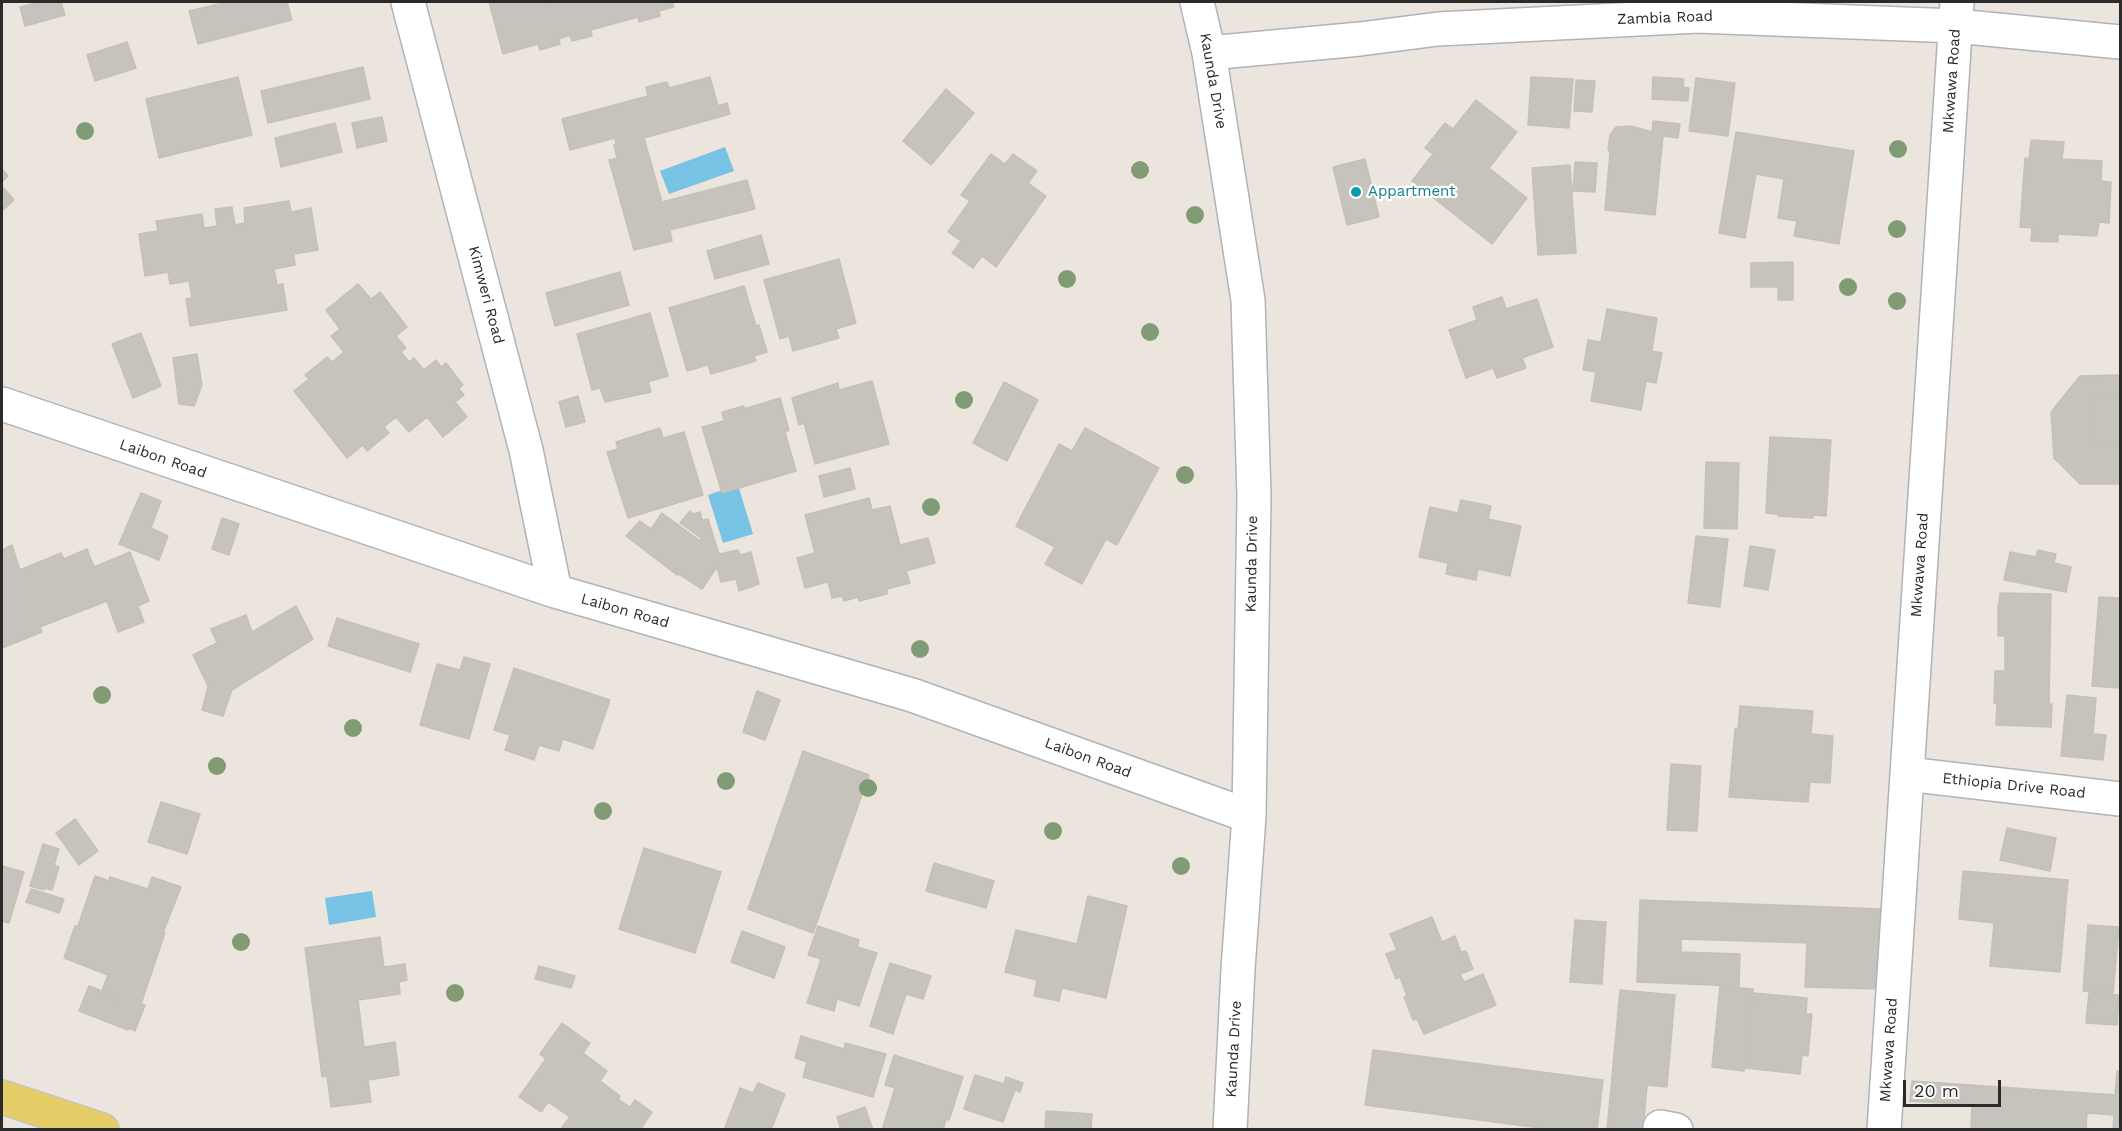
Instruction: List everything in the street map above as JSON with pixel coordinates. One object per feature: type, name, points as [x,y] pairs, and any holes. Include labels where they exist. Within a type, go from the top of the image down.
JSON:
[{"type":"main road","points":[[2,1097],[102,1130]]},
{"type":"street","name":"Kimweri Road","points":[[408,2],[526,450],[555,591]]},
{"type":"street","name":"Kaunda Drive","points":[[1197,2],[1209,53],[1248,300],[1254,496],[1249,816],[1230,1130]]},
{"type":"street","name":"Zambia Road","points":[[1209,53],[1360,39],[1438,28],[1698,16],[1956,14],[2121,42]]},
{"type":"street","name":"Mkwawa Road","points":[[1884,1130],[1956,14]]},
{"type":"street","name":"Laibon Road","points":[[2,404],[555,591],[912,695],[1249,816]]},
{"type":"street","name":"Ethiopia Drive Road","points":[[1907,774],[2121,798]]},
{"type":"water","points":[[725,147],[734,171],[669,194],[660,171]]},
{"type":"water","points":[[738,485],[753,534],[723,543],[708,495]]},
{"type":"water","points":[[372,891],[376,917],[329,925],[325,898]]},
{"type":"building","points":[[41,2],[61,2],[65,15],[25,26],[20,7]]},
{"type":"building","points":[[227,2],[287,2],[292,20],[198,44],[189,11]]},
{"type":"building","points":[[489,2],[672,2],[674,7],[659,11],[660,16],[639,22],[638,17],[591,30],[592,36],[572,41],[570,35],[559,39],[560,44],[540,50],[538,44],[503,54]]},
{"type":"building","points":[[127,42],[136,68],[95,81],[87,55]]},
{"type":"building","points":[[363,67],[370,99],[268,123],[261,91]]},
{"type":"building","points":[[238,77],[252,135],[159,158],[146,99]]},
{"type":"building","points":[[710,77],[718,106],[727,103],[730,114],[644,138],[662,202],[747,180],[755,209],[670,230],[672,241],[634,250],[609,160],[617,158],[615,138],[570,150],[562,119],[648,96],[646,87],[667,82],[669,88]]},
{"type":"building","points":[[1531,77],[1573,79],[1569,128],[1528,125]]},
{"type":"building","points":[[1653,77],[1684,79],[1683,87],[1689,88],[1688,101],[1652,99]]},
{"type":"building","points":[[1696,78],[1735,83],[1728,136],[1689,131]]},
{"type":"building","points":[[1576,80],[1595,81],[1592,112],[1574,111]]},
{"type":"building","points":[[946,89],[974,113],[931,165],[903,141]]},
{"type":"building","points":[[1476,100],[1517,132],[1489,168],[1527,198],[1492,244],[1412,181],[1433,154],[1425,148],[1445,123],[1453,129]]},
{"type":"building","points":[[382,117],[387,141],[357,148],[352,123]]},
{"type":"building","points":[[1653,121],[1680,124],[1678,138],[1663,136],[1655,215],[1605,210],[1610,135],[1616,127],[1631,126],[1652,132]]},
{"type":"building","points":[[335,123],[342,152],[281,167],[275,138]]},
{"type":"building","points":[[1736,132],[1854,151],[1839,244],[1794,236],[1797,221],[1778,218],[1784,179],[1756,174],[1745,238],[1719,233]]},
{"type":"building","points":[[2031,140],[2064,142],[2062,159],[2102,161],[2101,181],[2111,182],[2109,223],[2099,222],[2097,236],[2058,234],[2058,242],[2031,241],[2032,228],[2020,227],[2025,158],[2029,159]]},
{"type":"building","points":[[991,154],[1005,164],[1013,154],[1037,171],[1028,183],[1046,196],[996,267],[982,256],[973,268],[952,253],[961,241],[948,232],[970,201],[961,195]]},
{"type":"building","name":"Appartment","points":[[1365,159],[1379,217],[1347,225],[1333,167]]},
{"type":"building","points":[[1575,162],[1597,163],[1595,192],[1573,191]]},
{"type":"building","points":[[1570,165],[1576,253],[1538,255],[1532,168]]},
{"type":"building","points":[[2,169],[8,176],[2,182]]},
{"type":"building","points":[[2,186],[14,200],[2,211]]},
{"type":"building","points":[[289,201],[291,212],[311,208],[318,250],[294,254],[295,265],[274,269],[277,285],[283,284],[287,310],[190,326],[186,299],[192,298],[189,281],[170,284],[168,272],[145,276],[139,234],[158,231],[156,221],[202,214],[204,228],[217,226],[215,209],[232,207],[235,225],[245,223],[244,208]]},
{"type":"building","points":[[761,235],[769,264],[715,279],[707,251]]},
{"type":"building","points":[[839,259],[856,323],[836,329],[839,338],[793,351],[789,336],[780,339],[764,280]]},
{"type":"building","points":[[1793,262],[1793,300],[1778,300],[1778,287],[1751,287],[1751,263]]},
{"type":"building","points":[[620,272],[629,305],[555,326],[546,293]]},
{"type":"building","points":[[358,284],[371,299],[380,292],[407,327],[396,336],[406,348],[401,352],[409,362],[414,358],[424,370],[436,360],[441,367],[446,363],[463,385],[459,389],[464,395],[455,402],[467,417],[443,437],[427,417],[409,432],[396,417],[384,427],[389,433],[367,451],[363,445],[347,458],[294,391],[309,379],[305,375],[327,357],[332,362],[344,352],[331,336],[340,329],[326,310]]},
{"type":"building","points":[[744,286],[756,326],[759,325],[767,352],[754,356],[756,361],[711,374],[708,365],[687,371],[669,308]]},
{"type":"building","points":[[1502,297],[1506,309],[1537,299],[1553,347],[1522,358],[1526,368],[1497,378],[1493,368],[1466,378],[1449,330],[1477,320],[1473,307]]},
{"type":"building","points":[[1607,309],[1657,318],[1652,351],[1662,353],[1656,383],[1646,381],[1641,410],[1591,401],[1596,372],[1583,370],[1588,340],[1601,342]]},
{"type":"building","points":[[650,313],[668,376],[648,382],[651,392],[605,402],[600,388],[592,390],[577,334]]},
{"type":"building","points":[[141,333],[161,386],[133,398],[112,344]]},
{"type":"building","points":[[197,354],[202,385],[194,406],[179,404],[173,358]]},
{"type":"building","points":[[2120,375],[2120,395],[2096,396],[2089,404],[2089,432],[2093,441],[2120,443],[2120,484],[2080,484],[2054,458],[2051,412],[2080,376]]},
{"type":"building","points":[[872,381],[889,444],[815,464],[804,423],[799,425],[792,398],[838,383],[839,390]]},
{"type":"building","points":[[1004,382],[1038,400],[1007,461],[973,443]]},
{"type":"building","points":[[2120,395],[2120,443],[2093,441],[2089,432],[2089,404],[2096,396]]},
{"type":"building","points":[[578,396],[585,422],[566,427],[559,402]]},
{"type":"building","points":[[780,398],[789,430],[785,432],[796,471],[722,493],[702,427],[724,421],[722,412],[744,406],[744,409]]},
{"type":"building","points":[[660,428],[663,438],[684,432],[703,495],[628,518],[607,452],[618,449],[616,442]]},
{"type":"building","points":[[1085,428],[1159,468],[1117,545],[1106,539],[1082,584],[1045,564],[1055,547],[1016,526],[1059,444],[1072,451]]},
{"type":"building","points":[[1770,437],[1831,440],[1826,516],[1813,515],[1813,518],[1766,513]]},
{"type":"building","points":[[1706,462],[1739,463],[1737,529],[1704,528]]},
{"type":"building","points":[[850,468],[855,489],[824,497],[819,476]]},
{"type":"building","points":[[141,493],[161,501],[151,528],[168,536],[159,560],[119,544]]},
{"type":"building","points":[[869,498],[872,510],[890,506],[900,545],[928,538],[935,563],[906,571],[910,583],[887,589],[887,594],[859,601],[858,597],[844,601],[842,596],[832,598],[828,582],[805,588],[797,558],[815,553],[805,515]]},
{"type":"building","points":[[1461,500],[1491,506],[1488,519],[1521,526],[1510,576],[1478,569],[1476,580],[1446,574],[1448,563],[1419,557],[1430,507],[1458,513]]},
{"type":"building","points":[[690,511],[692,514],[700,512],[702,520],[708,519],[719,554],[738,550],[740,555],[751,552],[759,584],[739,591],[736,579],[721,582],[717,567],[702,589],[679,574],[677,575],[626,536],[640,521],[651,529],[662,513],[700,541],[701,538],[680,523]]},
{"type":"building","points":[[222,518],[239,524],[229,555],[212,549]]},
{"type":"building","points":[[1696,536],[1728,539],[1720,607],[1688,603]]},
{"type":"building","points":[[12,545],[20,570],[61,553],[64,559],[87,549],[94,567],[130,552],[149,601],[138,606],[144,622],[118,632],[107,601],[40,627],[42,632],[2,648],[2,550]]},
{"type":"building","points":[[1750,546],[1775,550],[1768,590],[1744,586]]},
{"type":"building","points":[[2038,550],[2056,554],[2054,563],[2071,567],[2066,592],[2004,580],[2010,552],[2036,557]]},
{"type":"building","points":[[2000,593],[2051,594],[2049,704],[2052,704],[2051,727],[1996,725],[1995,671],[2005,671],[2005,636],[1998,636]]},
{"type":"building","points":[[2099,597],[2120,598],[2120,688],[2092,686]]},
{"type":"building","points":[[296,606],[313,639],[232,690],[223,716],[202,710],[208,686],[193,655],[217,643],[211,629],[246,615],[252,632]]},
{"type":"building","points":[[337,618],[419,644],[410,672],[328,646]]},
{"type":"building","points":[[464,657],[490,664],[469,739],[420,725],[437,664],[460,670]]},
{"type":"building","points":[[514,668],[610,700],[593,749],[563,739],[559,751],[539,745],[534,760],[505,750],[510,735],[494,730]]},
{"type":"building","points":[[757,691],[780,700],[765,740],[743,732]]},
{"type":"building","points":[[2067,695],[2096,698],[2093,734],[2106,735],[2103,760],[2061,756]]},
{"type":"building","points":[[1740,706],[1813,711],[1811,734],[1833,736],[1830,783],[1810,782],[1808,802],[1729,797],[1735,729],[1738,729]]},
{"type":"building","points":[[803,751],[869,775],[813,933],[748,909]]},
{"type":"building","points":[[1671,764],[1701,766],[1697,831],[1667,830]]},
{"type":"building","points":[[161,802],[200,814],[187,854],[148,842]]},
{"type":"building","points":[[75,819],[98,851],[79,865],[56,833]]},
{"type":"building","points":[[2007,828],[2056,838],[2050,871],[2000,860]]},
{"type":"building","points":[[43,844],[59,849],[54,865],[59,867],[52,890],[30,886]]},
{"type":"building","points":[[644,848],[721,872],[695,953],[619,929]]},
{"type":"building","points":[[934,863],[994,881],[986,908],[926,891]]},
{"type":"building","points":[[2,866],[24,872],[9,923],[2,921]]},
{"type":"building","points":[[1963,871],[2068,880],[2060,972],[1990,966],[1994,923],[1959,919]]},
{"type":"building","points":[[95,876],[109,881],[110,877],[148,889],[152,877],[181,887],[163,933],[165,933],[140,1007],[101,993],[108,975],[64,958]]},
{"type":"building","points":[[31,889],[64,899],[59,913],[26,902]]},
{"type":"building","points":[[1088,896],[1127,906],[1106,998],[1062,988],[1059,1001],[1034,996],[1037,980],[1005,972],[1016,930],[1077,944]]},
{"type":"building","points":[[1640,900],[1883,909],[1879,989],[1805,987],[1807,943],[1681,939],[1681,952],[1740,954],[1739,986],[1637,982]]},
{"type":"building","points":[[1432,917],[1442,942],[1455,936],[1461,952],[1466,951],[1473,969],[1460,974],[1464,982],[1483,974],[1496,1005],[1424,1034],[1417,1019],[1413,1020],[1404,997],[1407,996],[1400,977],[1396,979],[1386,954],[1397,950],[1390,934]]},
{"type":"building","points":[[1575,920],[1606,922],[1602,984],[1570,982]]},
{"type":"building","points":[[2088,925],[2119,927],[2113,993],[2083,991]]},
{"type":"building","points":[[818,926],[859,940],[857,947],[877,953],[859,1006],[837,999],[834,1011],[807,1003],[821,959],[808,955]]},
{"type":"building","points":[[742,931],[785,947],[774,978],[731,962]]},
{"type":"building","points":[[380,937],[384,967],[405,964],[407,980],[399,982],[400,994],[358,1000],[364,1047],[395,1042],[399,1075],[368,1080],[371,1102],[331,1107],[327,1076],[322,1077],[305,948]]},
{"type":"building","points":[[890,963],[931,976],[923,999],[906,994],[893,1034],[870,1026]]},
{"type":"building","points":[[539,966],[575,976],[571,988],[535,979]]},
{"type":"building","points":[[89,986],[100,990],[99,994],[140,1009],[141,1004],[145,1005],[135,1031],[79,1011]]},
{"type":"building","points":[[1720,986],[1753,989],[1744,1071],[1712,1067]]},
{"type":"building","points":[[1620,990],[1675,995],[1667,1087],[1647,1085],[1643,1130],[1607,1130]]},
{"type":"building","points":[[1753,993],[1807,998],[1806,1014],[1812,1014],[1808,1056],[1802,1055],[1800,1074],[1745,1068]]},
{"type":"building","points":[[2089,993],[2119,995],[2117,1025],[2086,1023]]},
{"type":"building","points":[[562,1023],[590,1043],[583,1053],[607,1071],[600,1081],[620,1096],[618,1099],[630,1107],[635,1100],[652,1112],[640,1130],[565,1130],[562,1127],[570,1117],[548,1102],[541,1112],[519,1097],[546,1059],[540,1054]]},
{"type":"building","points":[[801,1036],[844,1049],[845,1043],[886,1054],[873,1097],[803,1077],[807,1062],[795,1058]]},
{"type":"building","points":[[1373,1050],[1603,1080],[1597,1130],[1555,1130],[1365,1105]]},
{"type":"building","points":[[894,1055],[963,1077],[949,1120],[946,1119],[943,1130],[882,1130],[895,1088],[885,1085]]},
{"type":"building","points":[[2117,1071],[2120,1072],[2120,1130],[2113,1130],[2114,1115],[2087,1113],[2086,1130],[1971,1130],[1972,1105],[1910,1101],[1912,1081],[2115,1095]]},
{"type":"building","points":[[975,1075],[1004,1084],[1006,1077],[1023,1083],[1020,1092],[1015,1090],[1003,1122],[964,1109]]},
{"type":"building","points":[[758,1083],[785,1094],[771,1130],[724,1130],[740,1088],[753,1093]]},
{"type":"building","points":[[865,1107],[873,1130],[841,1130],[837,1117]]},
{"type":"building","points":[[1046,1111],[1092,1114],[1091,1130],[1045,1130]]},
{"type":"place","name":"Appartment","points":[[1356,192]]}]
